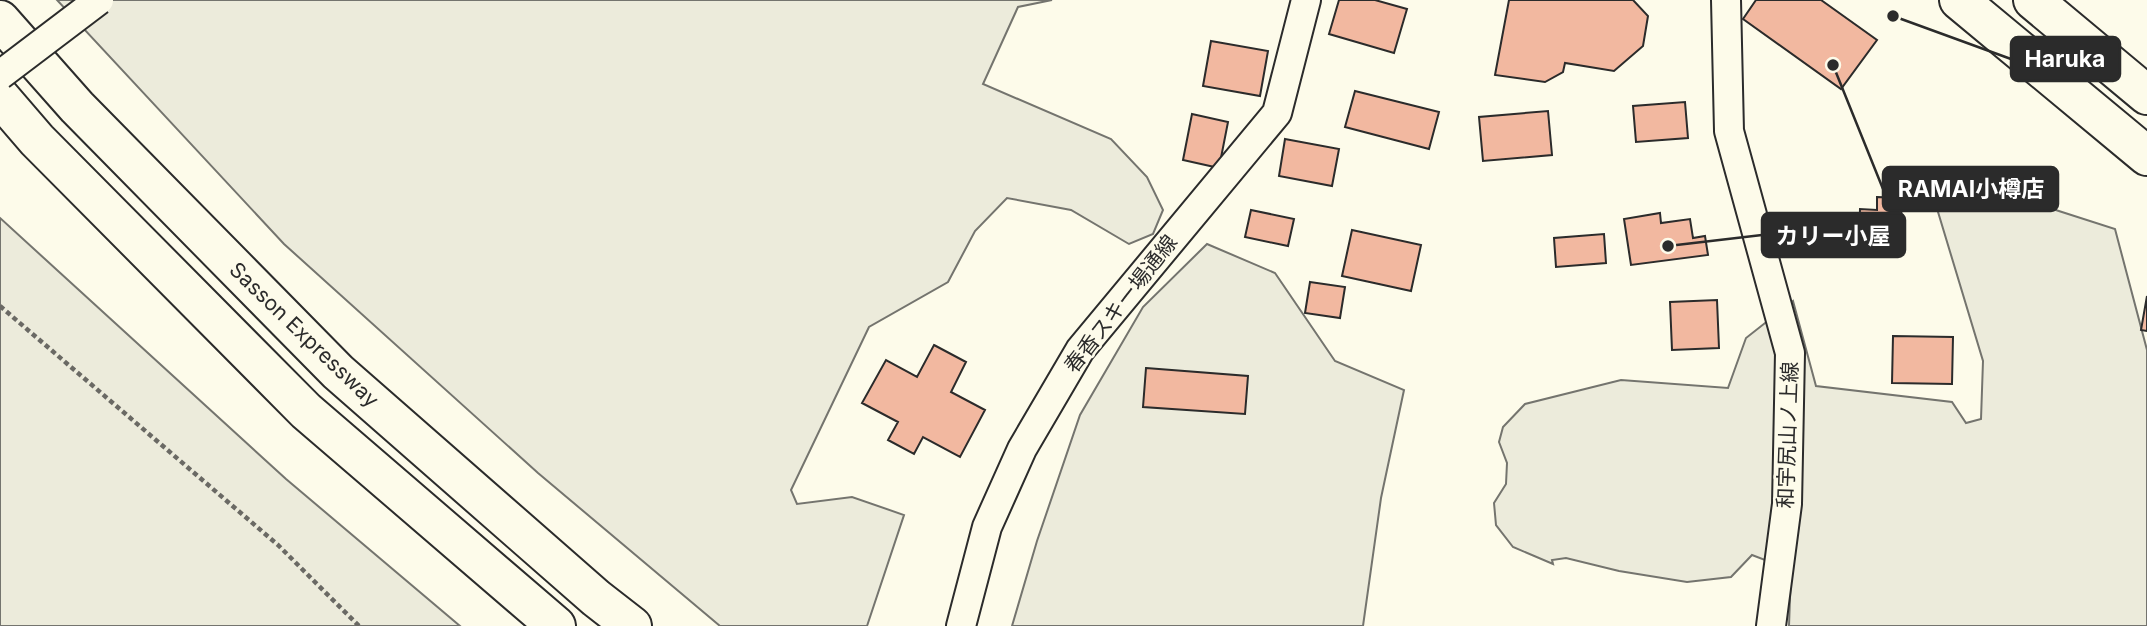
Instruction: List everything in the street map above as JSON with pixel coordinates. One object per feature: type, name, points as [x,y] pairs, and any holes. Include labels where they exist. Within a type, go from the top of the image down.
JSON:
[{"type":"highway","points":[[1959,0],[2147,156]]},
{"type":"highway","points":[[2033,0],[2147,95]]},
{"type":"highway","name":"Sasson Expressway","points":[[0,20],[76,107],[338,372],[596,598],[632,626]]},
{"type":"highway","points":[[0,97],[37,140],[306,411],[556,626]]},
{"type":"street","points":[[0,75],[99,0]]},
{"type":"street","name":"春香スキー場通線","points":[[961,626],[987,527],[1022,449],[1080,350],[1277,113],[1306,0]]},
{"type":"street","name":"和宇尻山ノ上線","points":[[1726,0],[1730,131],[1790,353],[1787,504],[1771,626]]},
{"type":"path","points":[[0,306],[278,545],[359,626]]},
{"type":"shaded area","points":[[57,0],[1052,0],[1018,7],[983,84],[1111,139],[1147,177],[1163,210],[1153,234],[1129,244],[1071,210],[1007,198],[975,231],[948,282],[869,327],[791,490],[797,504],[852,497],[904,515],[867,626],[720,626],[538,473],[284,244]]},
{"type":"shaded area","points":[[1978,185],[2115,229],[2147,350],[2147,626],[1789,626],[1791,570],[1752,555],[1731,577],[1687,582],[1619,571],[1566,558],[1552,560],[1553,564],[1513,547],[1496,525],[1494,503],[1506,484],[1507,463],[1499,442],[1503,427],[1525,404],[1621,380],[1728,388],[1746,338],[1793,301],[1816,386],[1952,402],[1966,423],[1981,419],[1983,361],[1932,192]]},
{"type":"shaded area","points":[[0,218],[286,479],[460,626],[0,626]]},
{"type":"shaded area","points":[[1207,244],[1275,273],[1335,361],[1404,390],[1381,498],[1363,626],[1012,626],[1037,541],[1080,415],[1143,307]]},
{"type":"building","points":[[1339,0],[1375,0],[1407,9],[1394,53],[1329,34]]},
{"type":"building","points":[[1509,0],[1633,0],[1648,16],[1643,46],[1614,71],[1565,63],[1563,72],[1545,82],[1495,75]]},
{"type":"building","points":[[1756,0],[1821,0],[1877,40],[1841,89],[1743,19]]},
{"type":"building","points":[[1211,41],[1268,51],[1260,96],[1203,86]]},
{"type":"building","points":[[1355,91],[1439,112],[1429,149],[1345,127]]},
{"type":"building","points":[[1685,102],[1688,138],[1636,142],[1633,106]]},
{"type":"building","points":[[1548,111],[1552,155],[1483,161],[1479,117]]},
{"type":"building","points":[[1192,114],[1228,122],[1219,168],[1183,160]]},
{"type":"building","points":[[1285,139],[1339,149],[1332,186],[1279,176]]},
{"type":"building","points":[[1877,197],[1902,198],[1900,246],[1859,244],[1860,209],[1877,210]]},
{"type":"building","points":[[1251,210],[1294,219],[1288,246],[1245,237]]},
{"type":"building","points":[[1660,213],[1661,223],[1690,219],[1693,238],[1705,236],[1708,255],[1631,265],[1624,219]]},
{"type":"building","points":[[1352,230],[1421,245],[1411,291],[1342,276]]},
{"type":"building","points":[[1604,234],[1606,263],[1556,267],[1554,238]]},
{"type":"building","points":[[1310,282],[1345,287],[1340,318],[1305,313]]},
{"type":"building","points":[[2147,296],[2147,331],[2141,330]]},
{"type":"building","points":[[1717,300],[1719,348],[1672,350],[1670,302]]},
{"type":"building","points":[[1893,336],[1953,337],[1952,384],[1892,383]]},
{"type":"building","points":[[934,345],[966,362],[951,392],[985,410],[960,457],[923,437],[914,454],[888,440],[898,422],[862,403],[886,360],[917,377]]},
{"type":"building","points":[[1146,368],[1248,376],[1245,414],[1143,407]]},
{"type":"place","name":"Haruka","points":[[1893,16]]},
{"type":"place","name":"RAMAI小樽店","points":[[1833,65]]},
{"type":"place","name":"カリー小屋","points":[[1668,246]]}]
